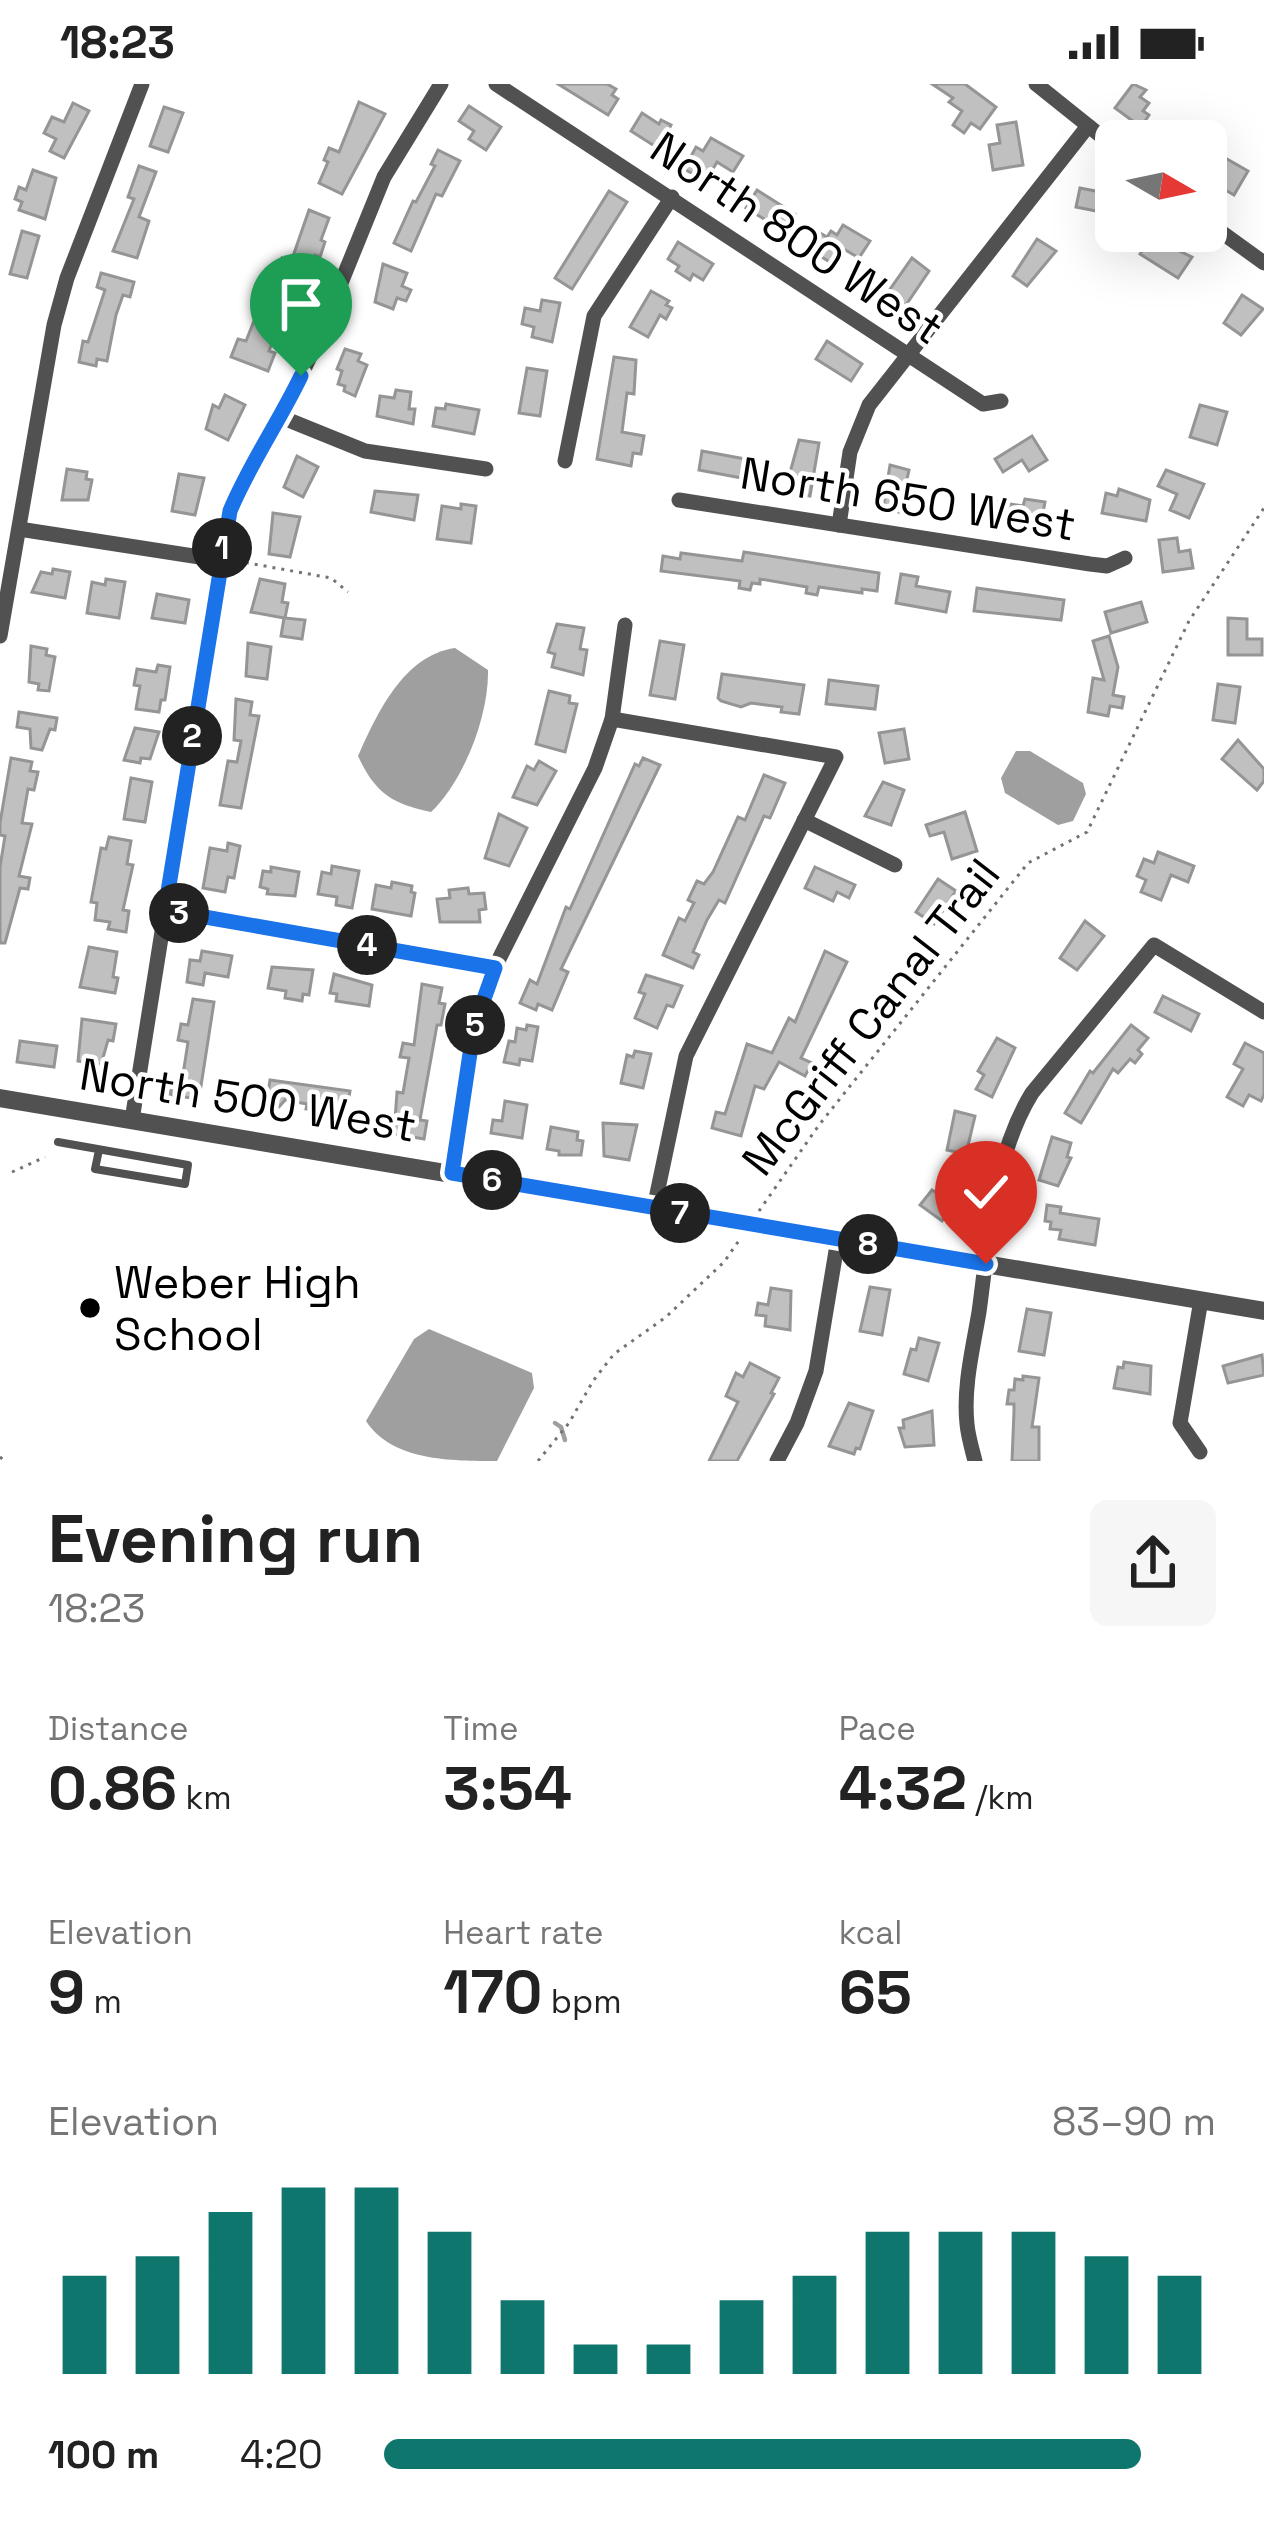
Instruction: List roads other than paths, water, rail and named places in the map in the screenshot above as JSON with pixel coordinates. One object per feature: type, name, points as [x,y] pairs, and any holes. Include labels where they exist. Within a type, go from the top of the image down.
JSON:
[{"type":"street","points":[[1,627],[54,325],[142,84]]},
{"type":"street","points":[[132,1120],[228,561],[230,511],[249,464],[281,417],[317,342],[385,177],[441,84]]},
{"type":"street","name":"North 800 West","points":[[496,84],[982,404],[1000,401]]},
{"type":"street","points":[[1036,84],[1095,132]]},
{"type":"street","points":[[839,525],[856,436],[868,405],[1088,126]]},
{"type":"street","points":[[565,461],[594,316],[671,197]]},
{"type":"street","points":[[1227,236],[1264,263]]},
{"type":"street","points":[[281,417],[365,451],[486,469]]},
{"type":"street","name":"North 650 West","points":[[679,500],[1107,566],[1125,558]]},
{"type":"street","points":[[19,529],[228,561]]},
{"type":"street","points":[[452,1173],[474,1027],[495,968],[596,768],[611,719],[625,625]]},
{"type":"street","points":[[611,719],[836,757],[686,1056],[654,1208]]},
{"type":"street","points":[[804,820],[895,866]]},
{"type":"street","points":[[165,910],[495,968]]},
{"type":"street","points":[[975,1461],[967,1424],[967,1388],[1006,1150],[1018,1115],[1154,945],[1264,1012]]},
{"type":"street","name":"North 500 West","points":[[0,1098],[1264,1311]]},
{"type":"street","points":[[777,1461],[816,1371],[838,1239]]},
{"type":"street","points":[[1200,1452],[1180,1423],[1201,1300]]},
{"type":"lane","points":[[58,1142],[188,1165],[185,1184],[95,1169],[99,1150]]},
{"type":"waterway","points":[[555,1423],[565,1440]]},
{"type":"place","name":"Weber High School","points":[[90,1308]]}]
